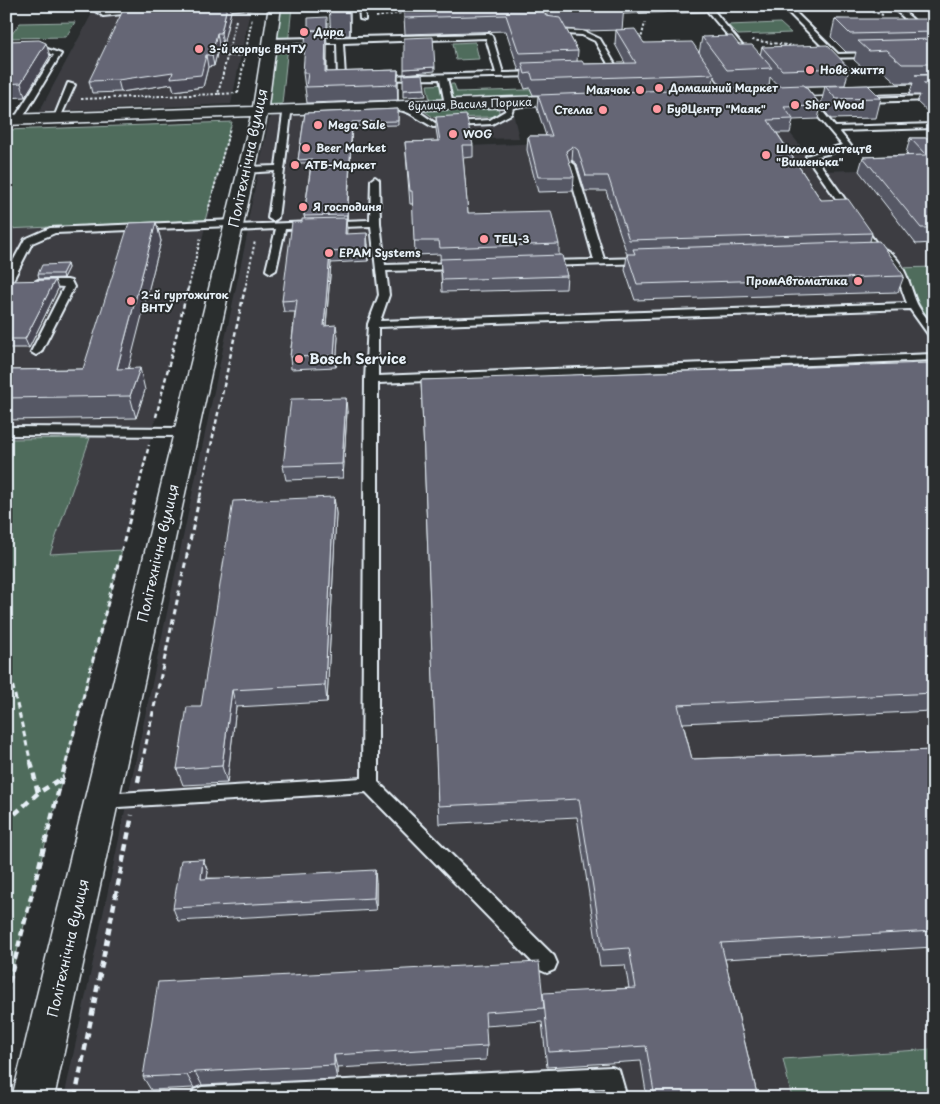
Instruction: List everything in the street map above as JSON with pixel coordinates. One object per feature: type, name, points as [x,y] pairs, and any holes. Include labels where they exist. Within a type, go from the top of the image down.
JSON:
[{"type":"street","name":"Політехнічна вулиця","points":[[33,1098],[186,432],[242,226],[246,170],[261,108],[275,6]]},
{"type":"street","points":[[770,91],[807,97],[934,88]]},
{"type":"street","points":[[702,96],[742,94]]},
{"type":"street","name":"вулиця Василя Порика","points":[[12,119],[261,108],[393,106],[594,99]]},
{"type":"lane","points":[[91,6],[104,14],[152,12]]},
{"type":"lane","points":[[200,10],[275,6]]},
{"type":"lane","points":[[362,6],[363,19]]},
{"type":"lane","points":[[599,11],[648,10],[672,6]]},
{"type":"lane","points":[[706,6],[750,59]]},
{"type":"lane","points":[[785,6],[836,56]]},
{"type":"lane","points":[[893,6],[934,40]]},
{"type":"lane","points":[[544,21],[551,32],[583,33],[598,40],[614,71],[595,72]]},
{"type":"lane","points":[[916,33],[924,33]]},
{"type":"lane","points":[[270,41],[340,41],[489,36],[500,75]]},
{"type":"lane","points":[[340,41],[342,80],[360,79]]},
{"type":"lane","points":[[6,49],[42,49],[58,54],[12,119]]},
{"type":"lane","points":[[808,57],[885,55]]},
{"type":"lane","points":[[698,61],[722,95]]},
{"type":"lane","points":[[369,79],[548,73]]},
{"type":"lane","points":[[442,77],[449,104]]},
{"type":"lane","points":[[56,118],[71,85]]},
{"type":"lane","points":[[807,97],[824,101]]},
{"type":"lane","points":[[807,97],[847,146],[810,156],[876,249],[886,252],[899,268],[913,306],[934,335]]},
{"type":"lane","points":[[849,100],[934,98]]},
{"type":"lane","points":[[393,106],[412,110],[433,124],[453,124],[492,122],[508,112],[510,107],[526,102]]},
{"type":"lane","points":[[261,108],[279,168],[273,218]]},
{"type":"lane","points":[[833,129],[934,126]]},
{"type":"lane","points":[[898,127],[905,134]]},
{"type":"lane","points":[[571,165],[600,262]]},
{"type":"lane","points":[[246,170],[279,168]]},
{"type":"lane","points":[[375,180],[375,223],[384,295],[373,324],[371,380],[370,785],[547,963]]},
{"type":"lane","points":[[36,352],[69,287],[67,283],[13,284],[28,241],[53,230],[204,224],[281,227],[375,223]]},
{"type":"lane","points":[[271,270],[281,227]]},
{"type":"lane","points":[[866,253],[886,252]]},
{"type":"lane","points":[[530,264],[659,260]]},
{"type":"lane","points":[[381,268],[471,266]]},
{"type":"lane","points":[[373,324],[913,306]]},
{"type":"lane","points":[[371,380],[934,357]]},
{"type":"lane","points":[[6,431],[186,432]]},
{"type":"lane","points":[[102,801],[370,785]]},
{"type":"lane","points":[[202,1098],[612,1076],[616,1098]]},
{"type":"path","points":[[238,93],[254,7]]},
{"type":"path","points":[[218,94],[239,8]]},
{"type":"path","points":[[598,40],[641,39],[648,10]]},
{"type":"path","points":[[731,36],[796,47]]},
{"type":"path","points":[[227,56],[245,55]]},
{"type":"path","points":[[64,100],[238,93],[261,108]]},
{"type":"path","points":[[6,994],[64,777],[232,119]]},
{"type":"path","points":[[76,1098],[135,799],[242,226]]},
{"type":"path","points":[[6,658],[38,793]]},
{"type":"path","points":[[6,822],[38,793],[64,777]]},
{"type":"shaded area","points":[[96,6],[251,6],[231,104],[39,112]]},
{"type":"shaded area","points":[[506,105],[513,113],[519,138],[419,141],[420,148],[790,133],[821,171],[934,168],[934,1049],[783,1059],[792,1098],[616,1098],[613,1077],[200,1098],[64,1098],[248,231],[337,228],[247,225],[269,120],[272,116],[284,113]]},
{"type":"shaded area","points":[[232,122],[64,777],[6,994],[6,130]]},
{"type":"green space","points":[[275,6],[292,6],[282,104],[261,105]]},
{"type":"green space","points":[[75,22],[66,37],[9,38],[20,23]]},
{"type":"green space","points":[[780,23],[791,33],[738,35],[728,25]]},
{"type":"green space","points":[[475,42],[479,59],[456,60],[453,43]]},
{"type":"green space","points":[[454,84],[457,92],[624,87],[637,93],[430,101],[427,85]]},
{"type":"green space","points":[[498,105],[499,112],[496,116],[489,117],[439,118],[433,117],[421,109]]},
{"type":"green space","points":[[232,122],[204,224],[185,224],[185,221],[6,229],[6,130]]},
{"type":"green space","points":[[934,267],[934,330],[899,268]]},
{"type":"green space","points":[[90,438],[50,554],[122,550],[6,994],[6,439]]},
{"type":"green space","points":[[934,1049],[934,1098],[792,1098],[783,1059]]},
{"type":"building","points":[[125,6],[227,6],[221,33],[217,33],[212,55],[206,55],[201,75],[171,78],[173,72],[118,80],[89,81]]},
{"type":"building","points":[[329,6],[348,6],[349,12],[328,12]]},
{"type":"building","points":[[409,6],[541,6],[546,16],[560,18],[578,51],[519,53],[506,15],[404,18],[404,9],[409,8]]},
{"type":"building","points":[[576,6],[624,6],[624,7],[588,7]]},
{"type":"building","points":[[327,17],[327,31],[308,30],[308,18]]},
{"type":"building","points":[[835,19],[927,19],[934,23],[934,32],[850,34]]},
{"type":"building","points":[[635,29],[644,43],[692,42],[714,74],[533,80],[531,73],[525,74],[522,63],[582,61],[584,64],[636,63],[616,30]]},
{"type":"building","points":[[306,30],[326,30],[325,72],[398,70],[397,84],[306,87],[308,73],[303,73]]},
{"type":"building","points":[[732,36],[739,45],[752,45],[772,68],[727,70],[702,37]]},
{"type":"building","points":[[433,37],[435,67],[404,69],[404,38]]},
{"type":"building","points":[[934,39],[934,64],[902,64],[886,50],[869,51],[858,41]]},
{"type":"building","points":[[39,40],[46,43],[21,83],[6,84],[6,41]]},
{"type":"building","points":[[827,45],[849,68],[782,70],[762,47]]},
{"type":"building","points":[[423,74],[425,89],[403,90],[403,75]]},
{"type":"building","points":[[923,83],[934,83],[934,92]]},
{"type":"building","points":[[804,85],[821,106],[784,107],[793,119],[768,120],[821,200],[848,199],[872,233],[629,240],[608,176],[586,176],[578,150],[573,146],[566,151],[574,177],[538,177],[528,136],[552,136],[538,95]]},
{"type":"building","points":[[868,85],[881,98],[836,99],[825,86]]},
{"type":"building","points":[[398,109],[398,121],[352,122],[347,215],[304,216],[312,159],[298,160],[305,113]]},
{"type":"building","points":[[466,115],[473,145],[462,145],[468,213],[551,211],[559,244],[440,248],[439,241],[414,241],[412,191],[410,191],[405,142],[440,141],[436,117]]},
{"type":"building","points":[[910,138],[934,138],[934,228],[921,228],[863,157],[926,155]]},
{"type":"building","points":[[346,218],[345,234],[367,233],[367,250],[330,252],[324,326],[336,325],[334,356],[290,357],[297,300],[282,301],[292,222],[302,222],[302,219]]},
{"type":"building","points":[[156,222],[117,369],[140,368],[130,396],[6,398],[6,370],[83,369],[129,223]]},
{"type":"building","points":[[879,241],[904,276],[637,284],[627,254],[635,254],[633,249]]},
{"type":"building","points":[[562,255],[567,276],[442,280],[440,259]]},
{"type":"building","points":[[67,264],[62,274],[38,274],[42,265]]},
{"type":"building","points":[[55,280],[25,339],[6,339],[6,281]]},
{"type":"building","points":[[929,363],[934,371],[934,693],[678,705],[692,759],[934,750],[934,931],[721,943],[758,1098],[655,1098],[646,1046],[549,1052],[543,993],[636,988],[629,948],[603,950],[579,799],[438,806],[421,380]]},
{"type":"building","points":[[346,398],[342,464],[283,466],[291,399]]},
{"type":"building","points":[[334,497],[325,685],[232,690],[222,766],[177,769],[187,707],[201,707],[233,501]]},
{"type":"building","points":[[203,859],[201,879],[375,870],[374,898],[173,908],[181,860]]},
{"type":"building","points":[[539,962],[544,1008],[485,1012],[487,1046],[334,1055],[334,1065],[195,1072],[187,1075],[143,1077],[158,982]]},
{"type":"place","name":"Дира","points":[[304,32]]},
{"type":"place","name":"3-й корпус ВНТУ","points":[[199,49]]},
{"type":"place","name":"Нове життя","points":[[810,70]]},
{"type":"place","name":"Домашний Маркет","points":[[659,88]]},
{"type":"place","name":"Маячок","points":[[640,90]]},
{"type":"place","name":"Sher Wood","points":[[795,105]]},
{"type":"place","name":"БудЦентр \"Маяк\"","points":[[657,109]]},
{"type":"place","name":"Стелла","points":[[603,110]]},
{"type":"place","name":"Mega Sale","points":[[318,125]]},
{"type":"place","name":"WOG","points":[[453,134]]},
{"type":"place","name":"Beer Market","points":[[306,148]]},
{"type":"place","name":"Школа мистецтв \"Вишенька\"","points":[[766,155]]},
{"type":"place","name":"АТБ-Маркет","points":[[295,165]]},
{"type":"place","name":"Я господиня","points":[[303,207]]},
{"type":"place","name":"ТЕЦ-3","points":[[484,239]]},
{"type":"place","name":"EPAM Systems","points":[[329,253]]},
{"type":"place","name":"ПромАвтоматика","points":[[858,281]]},
{"type":"place","name":"2-й гуртожиток ВНТУ","points":[[131,301]]},
{"type":"place","name":"Bosch Service","points":[[299,359]]}]
